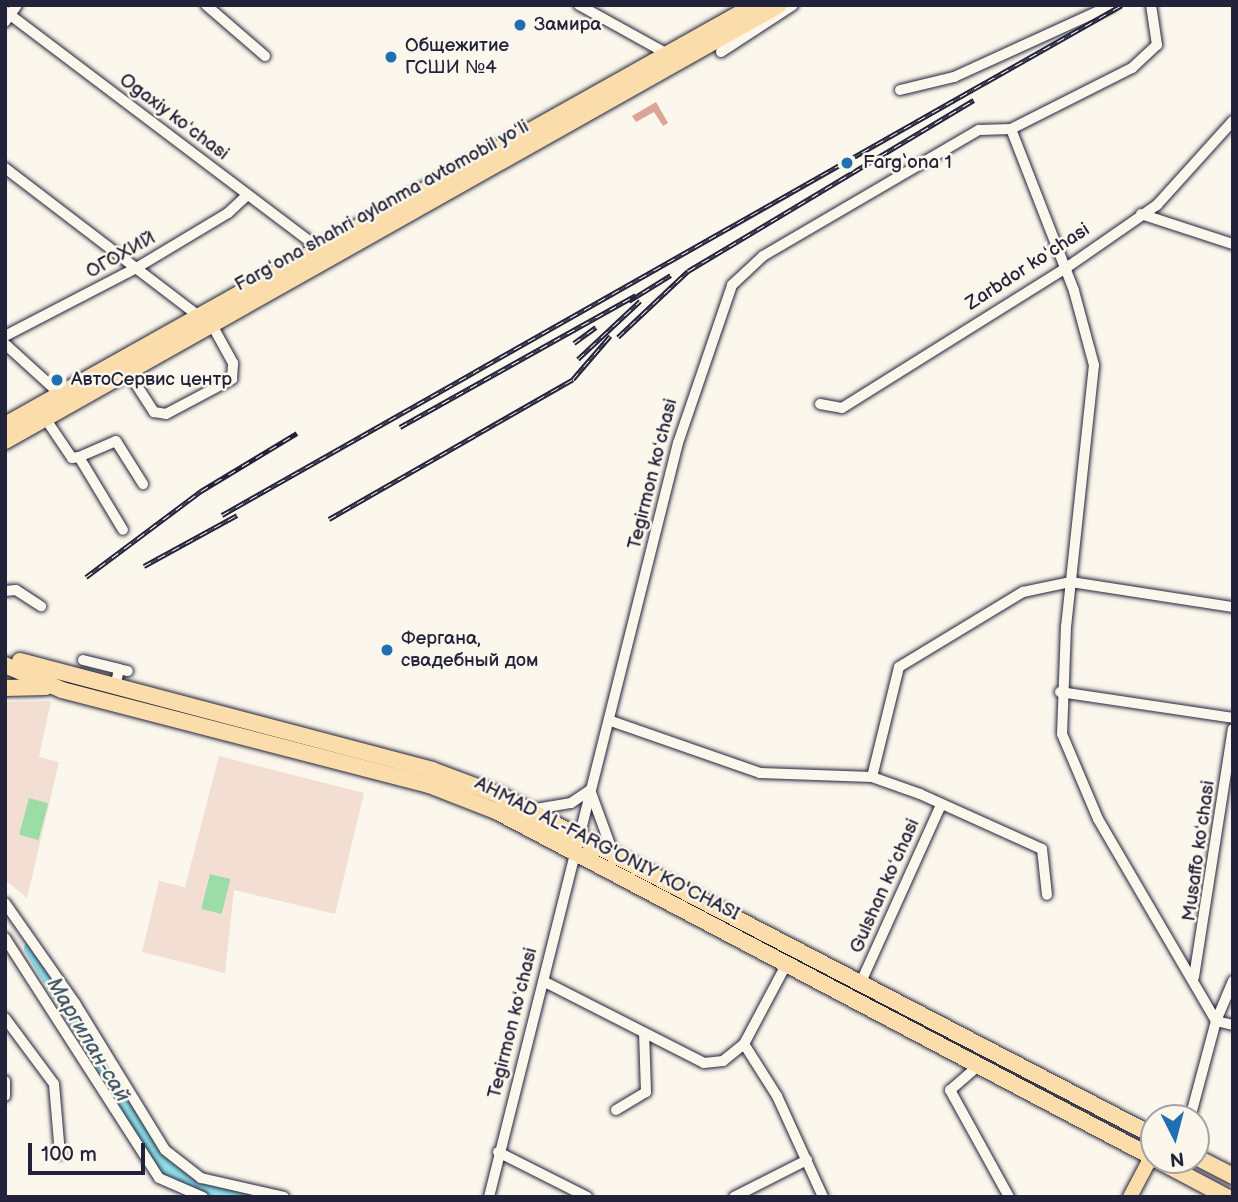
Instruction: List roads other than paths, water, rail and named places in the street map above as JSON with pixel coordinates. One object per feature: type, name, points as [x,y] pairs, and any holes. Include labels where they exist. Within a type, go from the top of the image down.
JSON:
[{"type":"highway","name":"Fargʻona shahri aylanma avtomobil yoʻli","points":[[5,441],[46,418],[64,399],[674,59],[755,5]]},
{"type":"highway","name":"Fargʻona shahri aylanma avtomobil yoʻli","points":[[5,425],[128,372],[322,251],[674,59],[779,5]]},
{"type":"highway","name":"AHMAD AL-FARG'ONIY KO'CHASI","points":[[7,657],[432,770],[530,810],[1140,1129]]},
{"type":"highway","name":"AHMAD AL-FARG'ONIY KO'CHASI","points":[[7,657],[62,690],[429,785],[496,811],[573,854],[1140,1149]]},
{"type":"highway","points":[[5,688],[62,690]]},
{"type":"highway","points":[[1210,1164],[1233,1176]]},
{"type":"highway","name":"AHMAD AL-FARG'ONIY KO'CHASI","points":[[1186,1174],[1227,1197]]},
{"type":"main road","points":[[1130,1197],[1143,1174]]},
{"type":"street","points":[[7,16],[18,5]]},
{"type":"street","points":[[206,5],[265,56]]},
{"type":"street","points":[[579,5],[674,59]]},
{"type":"street","points":[[721,52],[793,5]]},
{"type":"street","points":[[900,90],[954,77],[1112,5]]},
{"type":"street","name":"Tegirmon koʻchasi","points":[[489,1197],[498,1152],[545,982],[573,854],[611,720],[696,379],[741,271],[979,130],[1011,129],[1148,56],[1157,35],[1151,5]]},
{"type":"street","name":"Ogaxiy koʻchasi","points":[[7,16],[322,251]]},
{"type":"street","name":"Zarbdor koʻchasi","points":[[820,404],[842,408],[1066,268],[1171,191],[1233,121]]},
{"type":"street","points":[[1011,129],[1066,268],[1094,365],[1060,692],[1062,734],[1080,782],[1195,977],[1216,1021]]},
{"type":"street","points":[[5,168],[206,321],[233,363],[232,379],[166,414],[154,412],[128,372]]},
{"type":"street","name":"ОГОХИЙ","points":[[5,336],[138,267],[228,213],[247,195]]},
{"type":"street","points":[[1141,214],[1233,244]]},
{"type":"street","points":[[5,344],[64,399]]},
{"type":"street","points":[[46,418],[72,458],[116,441],[143,484]]},
{"type":"street","points":[[79,457],[123,530]]},
{"type":"street","points":[[872,777],[899,667],[907,658],[1023,592],[1071,582],[1233,607]]},
{"type":"street","points":[[5,591],[16,590],[41,606]]},
{"type":"street","points":[[83,660],[124,670],[115,687]]},
{"type":"street","points":[[1060,692],[1233,718]]},
{"type":"street","points":[[611,720],[760,773],[872,777],[942,805],[1042,849],[1047,895]]},
{"type":"street","name":"Musaffo koʻchasi","points":[[1195,977],[1233,729]]},
{"type":"street","points":[[530,810],[571,803],[590,790],[612,853]]},
{"type":"street","name":"Gulshan koʻchasi","points":[[861,982],[942,805]]},
{"type":"street","points":[[5,903],[75,1003],[165,1150],[201,1178],[284,1197]]},
{"type":"street","points":[[5,938],[159,1178],[203,1197]]},
{"type":"street","points":[[545,982],[712,1064],[744,1044],[786,965]]},
{"type":"street","points":[[1194,1104],[1216,1021],[1233,981]]},
{"type":"street","points":[[5,1018],[54,1084],[61,1154]]},
{"type":"street","points":[[1216,1021],[1233,1025]]},
{"type":"street","points":[[616,1110],[646,1093],[645,1033]]},
{"type":"street","points":[[744,1044],[807,1160],[823,1197]]},
{"type":"street","points":[[978,1066],[950,1090],[1009,1197]]},
{"type":"street","points":[[5,1081],[5,1096]]},
{"type":"street","points":[[498,1152],[587,1197]]},
{"type":"street","points":[[734,1197],[807,1160]]},
{"type":"waterway","name":"Маргилан-сай","points":[[31,948],[164,1166],[194,1186],[246,1197]]},
{"type":"railway","points":[[222,515],[1122,5]]},
{"type":"railway","points":[[618,337],[688,271],[974,100]]},
{"type":"railway","points":[[629,301],[671,275]]},
{"type":"railway","points":[[400,427],[636,295]]},
{"type":"railway","points":[[578,359],[640,301]]},
{"type":"railway","points":[[574,343],[596,327]]},
{"type":"railway","points":[[329,519],[573,379],[610,336]]},
{"type":"railway","points":[[86,577],[201,491],[297,433]]},
{"type":"railway","points":[[144,566],[237,515]]},
{"type":"place","name":"Замира","points":[[520,25]]},
{"type":"place","name":"Общежитие ГСШИ №4","points":[[391,57]]},
{"type":"place","name":"Farg‘ona 1","points":[[847,163]]},
{"type":"place","name":"АвтоСервис центр","points":[[57,380]]},
{"type":"place","name":"Фергана, свадебный дом","points":[[387,650]]}]
